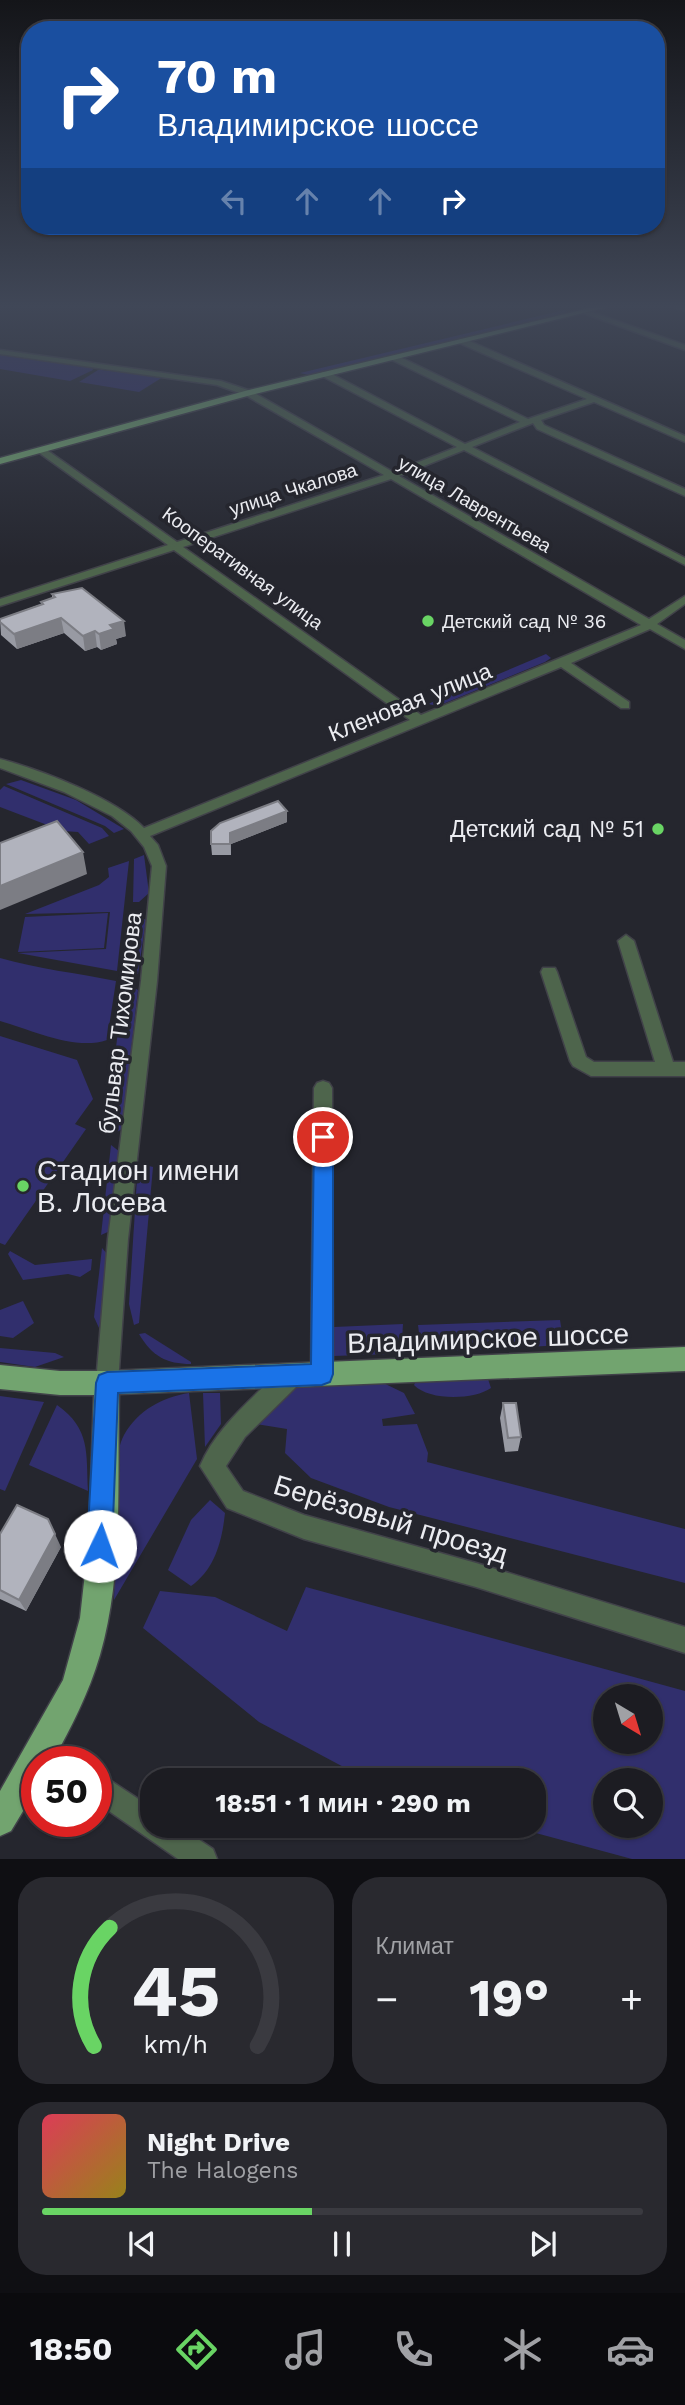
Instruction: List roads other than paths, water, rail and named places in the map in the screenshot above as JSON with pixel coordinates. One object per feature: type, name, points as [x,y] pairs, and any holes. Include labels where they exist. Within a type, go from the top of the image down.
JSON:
[{"type":"main road","points":[[0,461],[245,394]]},
{"type":"main road","name":"Владимирское шоссе","points":[[0,1377],[60,1383],[107,1383],[685,1359]]},
{"type":"main road","points":[[56,1746],[92,1623],[99,1572],[107,1383]]},
{"type":"main road","points":[[0,1820],[21,1794]]},
{"type":"street","name":"улица Лаврентьева","points":[[249,394],[685,645]]},
{"type":"street","points":[[362,394],[685,562]]},
{"type":"street","points":[[469,394],[685,493]]},
{"type":"street","points":[[579,394],[685,439]]},
{"type":"street","name":"улица Чкалова","points":[[0,603],[392,476],[593,400]]},
{"type":"street","name":"Кооперативная улица","points":[[41,450],[420,720]]},
{"type":"street","name":"Кленовая улица","points":[[144,833],[562,663],[649,624],[685,599]]},
{"type":"street","points":[[562,663],[625,705]]},
{"type":"street","points":[[0,764],[83,796],[144,833]]},
{"type":"street","name":"бульвар Тихомирова","points":[[107,1383],[118,1239],[159,881],[158,858],[144,833]]},
{"type":"street","points":[[626,941],[666,1069]]},
{"type":"street","points":[[549,972],[579,1061],[591,1069],[685,1069]]},
{"type":"street","points":[[322,1374],[323,1088]]},
{"type":"street","name":"Берёзовый проезд","points":[[290,1376],[237,1429],[212,1466],[235,1500],[304,1528],[476,1575],[685,1640]]},
{"type":"street","points":[[112,1796],[140,1816]]},
{"type":"street","points":[[171,1838],[202,1859]]},
{"type":"place","name":"Детский сад № 36","points":[[428,621]]},
{"type":"place","name":"Детский сад № 51","points":[[658,829]]},
{"type":"place","name":"Стадион имени В. Лосева","points":[[23,1186]]}]
